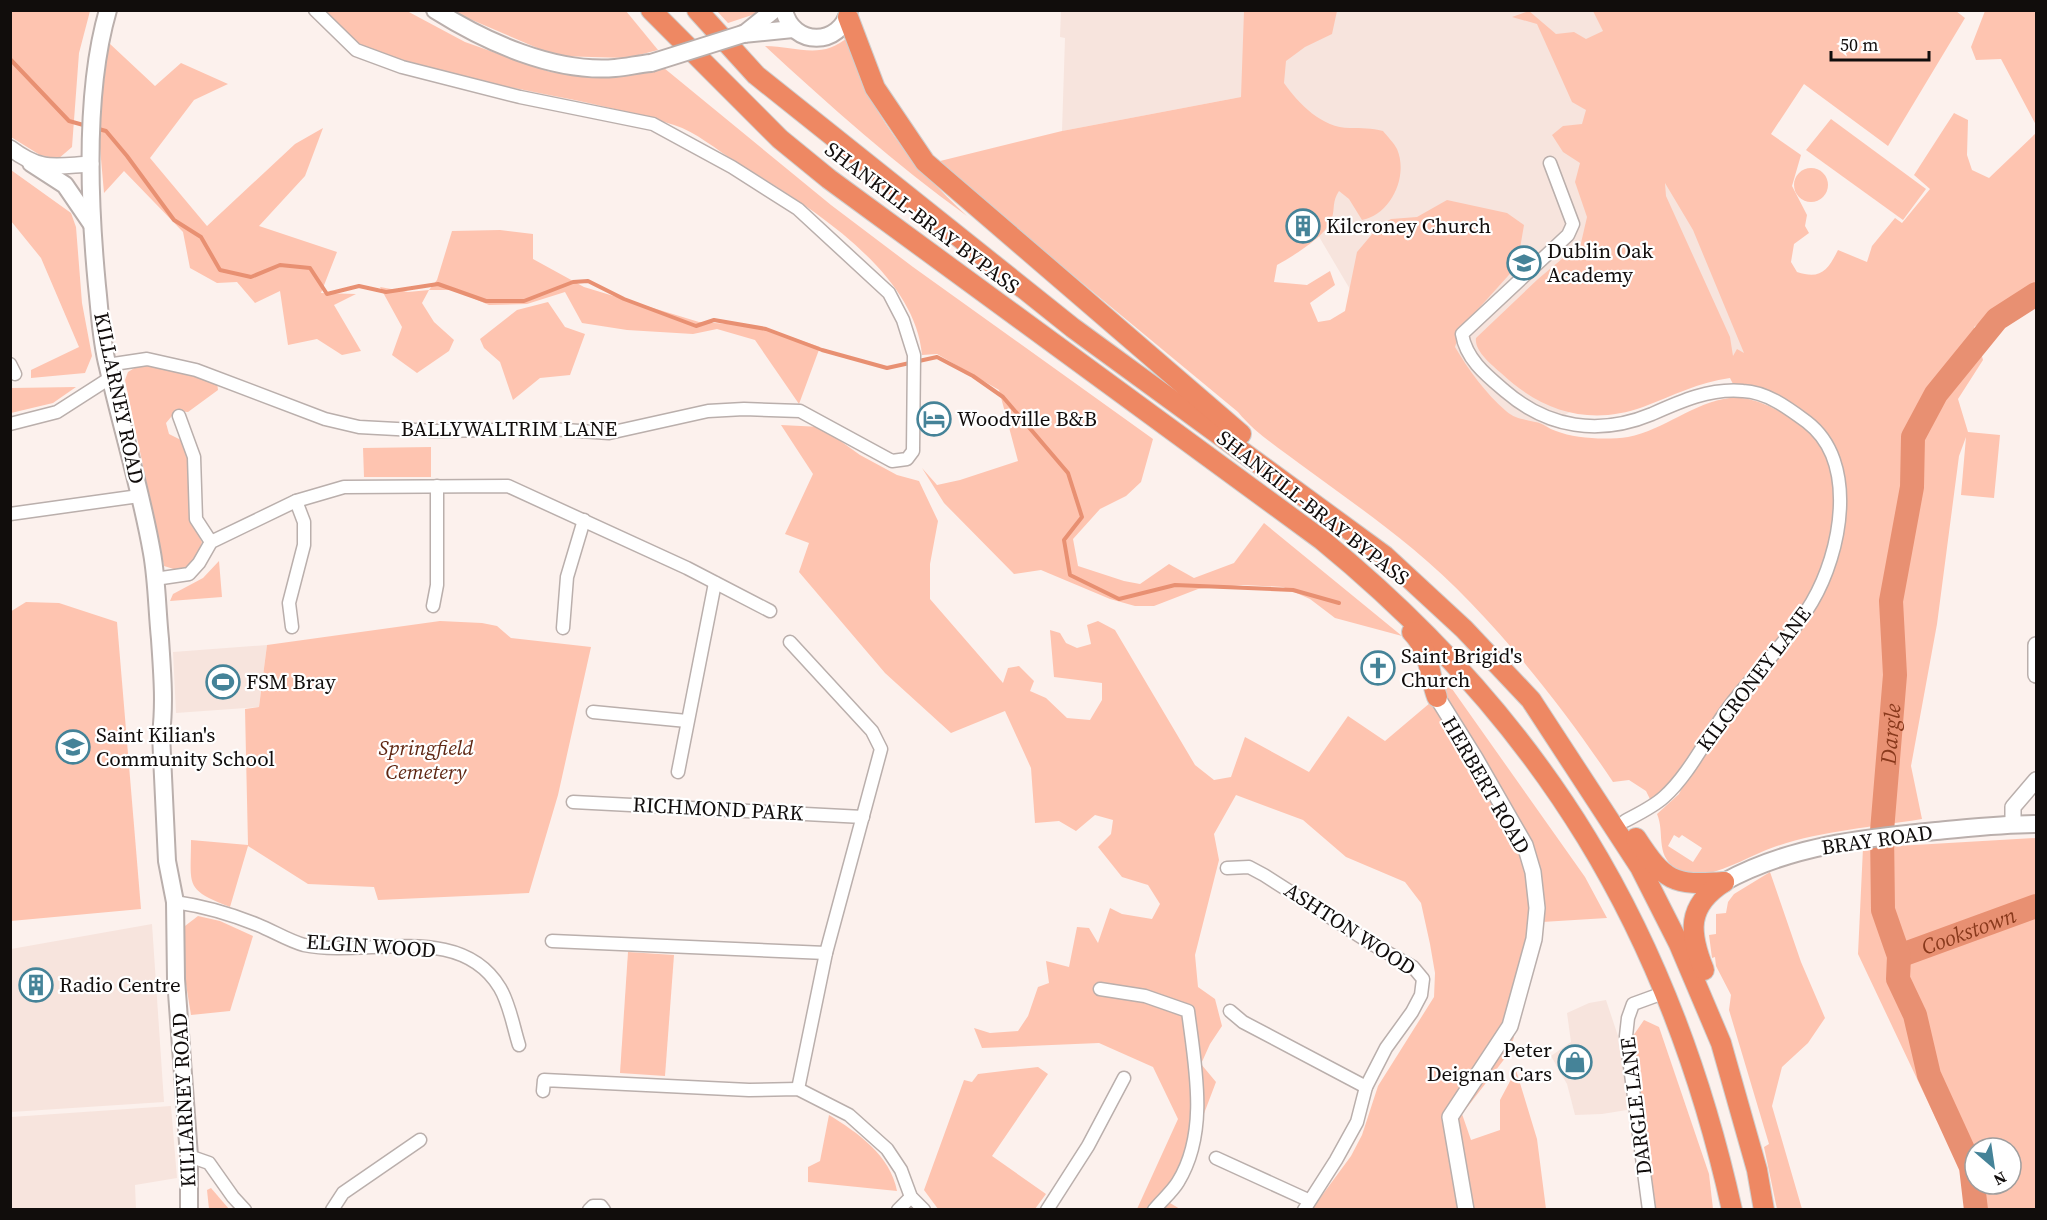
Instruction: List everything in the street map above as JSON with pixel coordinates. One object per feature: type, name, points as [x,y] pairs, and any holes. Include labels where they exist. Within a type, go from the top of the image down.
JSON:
[{"type":"highway","name":"SHANKILL-BRAY BYPASS","points":[[651,10],[780,139],[829,179],[963,279],[1236,475],[1372,581],[1429,635],[1511,727],[1572,812],[1618,891],[1666,992],[1698,1077],[1732,1209]]},
{"type":"highway","name":"SHANKILL-BRAY BYPASS","points":[[697,10],[756,75],[1055,313],[1385,556],[1464,629],[1530,700],[1640,867],[1679,944],[1721,1043],[1757,1170],[1764,1209]]},
{"type":"highway","points":[[849,14],[875,88],[925,162],[1226,423],[1274,458],[1385,556]]},
{"type":"highway","points":[[963,279],[991,310],[1336,562],[1420,641],[1430,661],[1437,697]]},
{"type":"highway","points":[[1437,697],[1437,688],[1448,681],[1455,681],[1466,689],[1550,794],[1603,876],[1618,891]]},
{"type":"highway","points":[[1530,700],[1555,723],[1654,864],[1676,881],[1691,885],[1724,882]]},
{"type":"highway","points":[[1721,1043],[1706,975],[1692,934],[1696,911],[1702,901],[1709,892],[1724,882]]},
{"type":"main road","name":"KILLARNEY ROAD","points":[[108,10],[99,54],[93,115],[93,227],[109,371],[152,554],[155,579],[164,714],[160,734],[167,861],[175,902],[176,979],[189,1156],[189,1209]]},
{"type":"main road","points":[[435,10],[511,48],[547,60],[579,66],[613,68],[651,63],[743,34],[793,29]]},
{"type":"main road","points":[[743,34],[774,10]]},
{"type":"main road","points":[[784,10],[793,29],[808,38],[827,37],[836,33],[849,14]]},
{"type":"main road","points":[[31,163],[65,185],[93,227]]},
{"type":"main road","name":"BRAY ROAD","points":[[1724,882],[1763,862],[1831,844],[1894,835],[2013,824],[2037,824]]},
{"type":"street","name":"BALLYWALTRIM LANE","points":[[109,371],[147,359],[196,370],[325,419],[358,427],[434,431],[550,429],[609,433],[708,411],[744,409],[800,411],[892,461],[907,459],[913,451],[914,355],[903,320],[889,293],[798,209],[732,167],[653,124],[520,97],[402,67],[356,50],[315,10]]},
{"type":"street","points":[[10,148],[31,163],[53,167],[92,156]]},
{"type":"street","name":"KILCRONEY LANE","points":[[1550,163],[1573,224],[1568,235],[1462,334],[1464,345],[1479,368],[1523,406],[1555,421],[1583,428],[1618,425],[1683,400],[1725,390],[1747,391],[1773,399],[1817,430],[1840,476],[1840,516],[1833,550],[1813,601],[1734,701],[1672,788],[1659,802],[1625,821]]},
{"type":"street","points":[[10,424],[57,412],[109,371]]},
{"type":"street","points":[[179,416],[194,458],[196,519],[211,542]]},
{"type":"street","points":[[433,606],[437,585],[437,486]]},
{"type":"street","points":[[155,579],[189,574],[199,563],[211,542],[296,501],[344,487],[507,486],[584,520],[770,611]]},
{"type":"street","points":[[10,514],[139,496]]},
{"type":"street","points":[[292,627],[289,603],[304,545],[304,522],[296,501]]},
{"type":"street","points":[[563,628],[567,577],[584,520]]},
{"type":"street","points":[[678,772],[715,583]]},
{"type":"street","points":[[790,642],[872,731],[881,749],[826,953],[798,1089]]},
{"type":"street","points":[[2037,645],[2037,675]]},
{"type":"street","name":"HERBERT ROAD","points":[[1437,697],[1525,845],[1533,872],[1537,908],[1534,939],[1510,1026],[1450,1117],[1466,1209]]},
{"type":"street","points":[[592,712],[687,721]]},
{"type":"street","points":[[2013,824],[2013,807],[2037,780]]},
{"type":"street","name":"RICHMOND PARK","points":[[573,802],[863,817]]},
{"type":"street","name":"ASHTON WOOD","points":[[1216,1158],[1306,1205],[1336,1160],[1357,1122],[1366,1087],[1386,1048],[1413,1012],[1421,995],[1423,979],[1420,972],[1264,875],[1249,867],[1227,868]]},
{"type":"street","name":"ELGIN WOOD","points":[[175,902],[196,905],[258,925],[303,944],[328,948],[422,947],[468,957],[484,967],[501,989],[519,1044]]},
{"type":"street","points":[[552,941],[826,953]]},
{"type":"street","points":[[1100,989],[1145,996],[1188,1011],[1197,1080],[1198,1131],[1178,1181],[1154,1209]]},
{"type":"street","name":"DARGLE LANE","points":[[1649,1209],[1626,1036],[1633,1004],[1666,992]]},
{"type":"street","points":[[1230,1011],[1243,1022],[1366,1087]]},
{"type":"street","points":[[1047,1209],[1088,1146],[1124,1078]]},
{"type":"street","points":[[543,1091],[544,1080],[749,1090],[798,1089],[849,1115],[886,1149],[901,1170],[911,1197],[924,1209]]},
{"type":"street","points":[[332,1209],[343,1193],[420,1140]]},
{"type":"street","points":[[189,1156],[209,1163],[233,1197],[245,1209]]},
{"type":"street","points":[[898,1209],[911,1197]]},
{"type":"street","points":[[589,1209],[593,1206],[601,1206],[604,1209]]},
{"type":"shaded area","name":"Dublin Oak Academy","points":[[1061,10],[1677,11],[1752,355],[1576,408],[1463,481],[1252,123],[1241,97],[1062,131],[1065,38],[1060,37]]},
{"type":"shaded area","points":[[267,645],[259,707],[176,713],[173,652]]},
{"type":"shaded area","points":[[152,924],[164,1102],[11,1112],[11,949]]},
{"type":"shaded area","points":[[1606,1000],[1625,1057],[1633,1109],[1575,1115],[1567,1084],[1551,1056],[1571,1042],[1567,1013],[1589,1003]]},
{"type":"shaded area","points":[[171,1106],[177,1178],[135,1185],[136,1209],[11,1209],[11,1117]]},
{"type":"green space","points":[[10,11],[90,11],[79,53],[72,147],[58,159],[40,155],[11,137]]},
{"type":"green space","points":[[322,11],[407,11],[465,42],[550,72],[609,77],[664,68],[831,205],[913,267],[1153,439],[1141,482],[1126,496],[1100,509],[1073,539],[1078,566],[1140,584],[1169,564],[1194,578],[1234,563],[1264,523],[1402,636],[1335,618],[1310,599],[1283,587],[1243,585],[1198,589],[1154,606],[1135,606],[1110,599],[1041,570],[1014,574],[944,503],[922,468],[937,485],[1018,461],[999,390],[937,354],[922,355],[915,324],[899,294],[877,267],[851,241],[792,197],[682,128],[621,110],[485,82],[397,60],[374,52],[357,42]]},
{"type":"green space","points":[[451,11],[626,11],[658,50],[627,58],[556,56]]},
{"type":"green space","points":[[717,11],[764,11],[728,23]]},
{"type":"green space","points":[[1244,11],[1337,11],[1332,34],[1305,47],[1286,61],[1284,83],[1304,106],[1321,119],[1340,127],[1383,131],[1397,149],[1401,171],[1399,182],[1389,203],[1381,211],[1362,220],[1349,199],[1339,191],[1334,201],[1332,218],[1324,232],[1309,245],[1277,265],[1274,282],[1307,285],[1330,271],[1335,285],[1310,303],[1318,322],[1330,320],[1345,311],[1357,252],[1379,226],[1391,219],[1417,217],[1447,200],[1507,213],[1524,225],[1517,266],[1461,328],[1455,347],[1485,389],[1509,414],[1573,436],[1601,439],[1620,438],[1654,429],[1704,405],[1730,398],[1740,398],[1770,406],[1806,427],[1775,397],[1733,384],[1730,378],[1696,386],[1623,413],[1586,415],[1568,412],[1533,397],[1493,366],[1481,353],[1476,338],[1538,279],[1581,243],[1587,217],[1575,182],[1580,163],[1563,152],[1552,135],[1563,126],[1582,124],[1586,110],[1572,102],[1537,24],[1512,17],[1529,11],[1556,34],[1574,32],[1586,39],[1603,31],[1593,11],[1956,11],[1965,18],[1888,146],[1804,84],[1771,134],[1801,155],[1792,186],[1807,215],[1805,226],[1809,233],[1794,244],[1791,262],[1797,272],[1812,275],[1823,272],[1838,250],[1867,262],[1872,246],[1895,218],[1902,223],[1930,189],[1914,175],[1954,113],[1968,120],[1967,155],[1972,170],[1989,178],[2036,133],[2036,281],[1974,327],[1983,360],[1958,399],[1968,432],[2000,435],[1994,498],[1961,495],[1966,437],[1959,456],[1937,624],[1911,766],[1922,819],[1828,833],[1792,842],[1765,850],[1723,869],[1705,874],[1690,874],[1675,868],[1663,850],[1657,814],[1679,794],[1718,717],[1668,786],[1651,801],[1646,791],[1629,780],[1613,782],[1570,721],[1521,659],[1441,573],[1386,527],[1260,433],[1238,412],[936,162],[1062,131],[1241,97]],"holes":[[[1665,183],[1693,230],[1744,353],[1737,349],[1733,356],[1730,337],[1666,196]],[[1674,835],[1679,838],[1682,835],[1702,848],[1693,862],[1668,846]]]},
{"type":"green space","points":[[1985,11],[2036,11],[2036,125],[2001,59],[1976,60],[1971,47]]},
{"type":"green space","points":[[849,36],[866,89],[893,135],[928,177],[967,216],[863,134],[765,46],[819,50],[839,44]]},
{"type":"green space","points":[[109,43],[155,86],[181,63],[228,84],[194,100],[150,158],[207,226],[295,144],[323,128],[305,176],[259,226],[337,252],[321,293],[356,294],[334,305],[361,351],[342,355],[317,339],[288,345],[280,291],[255,303],[237,282],[217,283],[190,268],[183,232],[124,171],[104,193],[98,125]]},
{"type":"green space","points":[[1831,119],[1926,189],[1903,220],[1806,150]]},
{"type":"green space","points":[[1811,168],[1823,173],[1828,185],[1823,197],[1811,202],[1799,197],[1794,185],[1799,173]]},
{"type":"green space","points":[[11,170],[71,213],[76,227],[82,303],[92,356],[85,373],[31,378],[31,370],[79,347],[41,258],[11,221]]},
{"type":"green space","points":[[500,230],[533,234],[533,259],[584,287],[699,322],[759,326],[820,347],[799,404],[755,340],[717,329],[693,334],[627,330],[582,323],[565,292],[527,304],[489,305],[454,290],[429,290],[437,280],[452,231]]},
{"type":"green space","points":[[380,287],[408,292],[429,290],[422,303],[434,322],[454,340],[449,351],[417,373],[392,355],[402,327]]},
{"type":"green space","points":[[548,302],[565,327],[585,334],[570,375],[540,378],[513,400],[500,362],[484,348],[480,339],[517,310]]},
{"type":"green space","points":[[141,364],[217,382],[218,390],[188,412],[176,411],[166,423],[169,434],[183,441],[187,454],[190,519],[202,542],[194,566],[180,571],[164,566],[125,380],[128,372]]},
{"type":"green space","points":[[76,387],[53,403],[11,413],[11,388]]},
{"type":"green space","points":[[781,425],[821,427],[860,455],[897,475],[919,481],[938,521],[930,564],[930,599],[1003,683],[1008,668],[1019,666],[1034,681],[1030,691],[1046,698],[1067,718],[1090,720],[1102,700],[1102,683],[1054,677],[1050,630],[1060,633],[1066,643],[1077,648],[1091,644],[1087,625],[1098,621],[1115,630],[1195,765],[1214,780],[1231,777],[1245,737],[1309,772],[1348,716],[1385,741],[1450,686],[1585,877],[1607,918],[1542,922],[1502,1029],[1514,1037],[1509,1053],[1462,1114],[1471,1140],[1500,1130],[1500,1100],[1516,1070],[1537,1139],[1546,1209],[1312,1209],[1351,1156],[1362,1135],[1378,1086],[1434,997],[1435,973],[1430,944],[1421,903],[1405,882],[1346,857],[1303,820],[1236,795],[1214,834],[1219,860],[1195,955],[1198,987],[1215,999],[1222,1026],[1201,1064],[1216,1082],[1170,1203],[1180,1209],[1137,1209],[1178,1119],[1153,1067],[1099,1043],[982,1048],[974,1028],[990,1033],[1018,1031],[1028,1016],[1038,987],[1049,983],[1046,961],[1069,967],[1077,927],[1089,928],[1098,943],[1110,908],[1122,914],[1152,919],[1160,904],[1148,885],[1122,877],[1098,847],[1111,834],[1113,820],[1095,815],[1076,831],[1059,821],[1035,823],[1031,768],[1005,711],[951,733],[885,673],[799,572],[809,543],[785,534],[813,474]]},
{"type":"green space","points":[[431,447],[431,477],[364,477],[363,448]]},
{"type":"green space","points":[[219,561],[222,597],[170,601],[173,594],[203,578]]},
{"type":"green space","name":"Saint Kilian's Community School","points":[[26,602],[59,603],[117,622],[141,909],[11,921],[10,612]]},
{"type":"green space","name":"Springfield Cemetery","points":[[440,621],[482,623],[497,626],[511,638],[591,647],[558,795],[529,893],[378,900],[374,887],[308,884],[248,846],[230,907],[197,890],[191,877],[191,840],[248,845],[245,709],[259,707],[267,645]]},
{"type":"green space","points":[[2036,838],[2036,1209],[1965,1209],[1963,1196],[2023,1196],[2023,1136],[1963,1136],[1963,1194],[1958,1157],[1936,1119],[1858,954],[1863,848]]},
{"type":"green space","points":[[1770,872],[1801,962],[1825,1018],[1808,1043],[1782,1067],[1772,1106],[1802,1209],[1777,1209],[1764,1147],[1769,1144],[1729,1010],[1731,995],[1716,966],[1715,957],[1712,958],[1709,935],[1716,934],[1716,914],[1726,913],[1728,902],[1734,894]]},
{"type":"green space","points":[[198,916],[220,921],[253,936],[230,1011],[191,1015],[185,978],[185,926]]},
{"type":"green space","points":[[628,952],[674,955],[665,1076],[620,1073]]},
{"type":"green space","points":[[1644,1020],[1659,1027],[1709,1174],[1713,1209],[1656,1209],[1633,1036]]},
{"type":"green space","points":[[1038,1067],[1048,1074],[992,1156],[1046,1194],[1035,1209],[938,1209],[924,1190],[964,1080],[972,1082],[978,1074]]},
{"type":"green space","points":[[829,1115],[861,1137],[880,1156],[894,1178],[897,1191],[808,1182],[808,1167],[820,1161]]},
{"type":"green space","points":[[211,1188],[229,1209],[209,1209],[207,1190]]},
{"type":"waterway","points":[[10,59],[69,121],[87,126]]},
{"type":"waterway","points":[[95,128],[106,131],[174,220],[201,237],[220,270],[251,277],[280,265],[310,268],[327,294],[359,286],[386,292],[438,284],[486,301],[524,301],[573,282],[588,281],[624,299],[696,326],[714,320],[766,329],[822,350],[887,368],[937,357],[973,376],[1003,397],[1068,473],[1082,517],[1064,540],[1070,575],[1119,599],[1175,585],[1293,590],[1339,603]]},
{"type":"waterway","name":"Dargle","points":[[1976,1210],[1971,1167],[1929,1075],[1915,1015],[1898,979],[1899,956],[1883,910],[1882,831],[1895,675],[1891,601],[1912,487],[1913,437],[1936,394],[1997,319],[2036,294]]},
{"type":"waterway","name":"Cookstown","points":[[1899,956],[2036,906]]},
{"type":"place","name":"Kilcroney Church","points":[[1303,226]]},
{"type":"place","name":"Dublin Oak Academy","points":[[1524,263]]},
{"type":"place","name":"Woodville B&B","points":[[934,419]]},
{"type":"place","name":"Saint Brigid's Church","points":[[1378,668]]},
{"type":"place","name":"FSM Bray","points":[[223,682]]},
{"type":"place","name":"Saint Kilian's Community School","points":[[73,747]]},
{"type":"place","name":"Radio Centre","points":[[36,985]]},
{"type":"place","name":"Peter Deignan Cars","points":[[1575,1062]]}]
